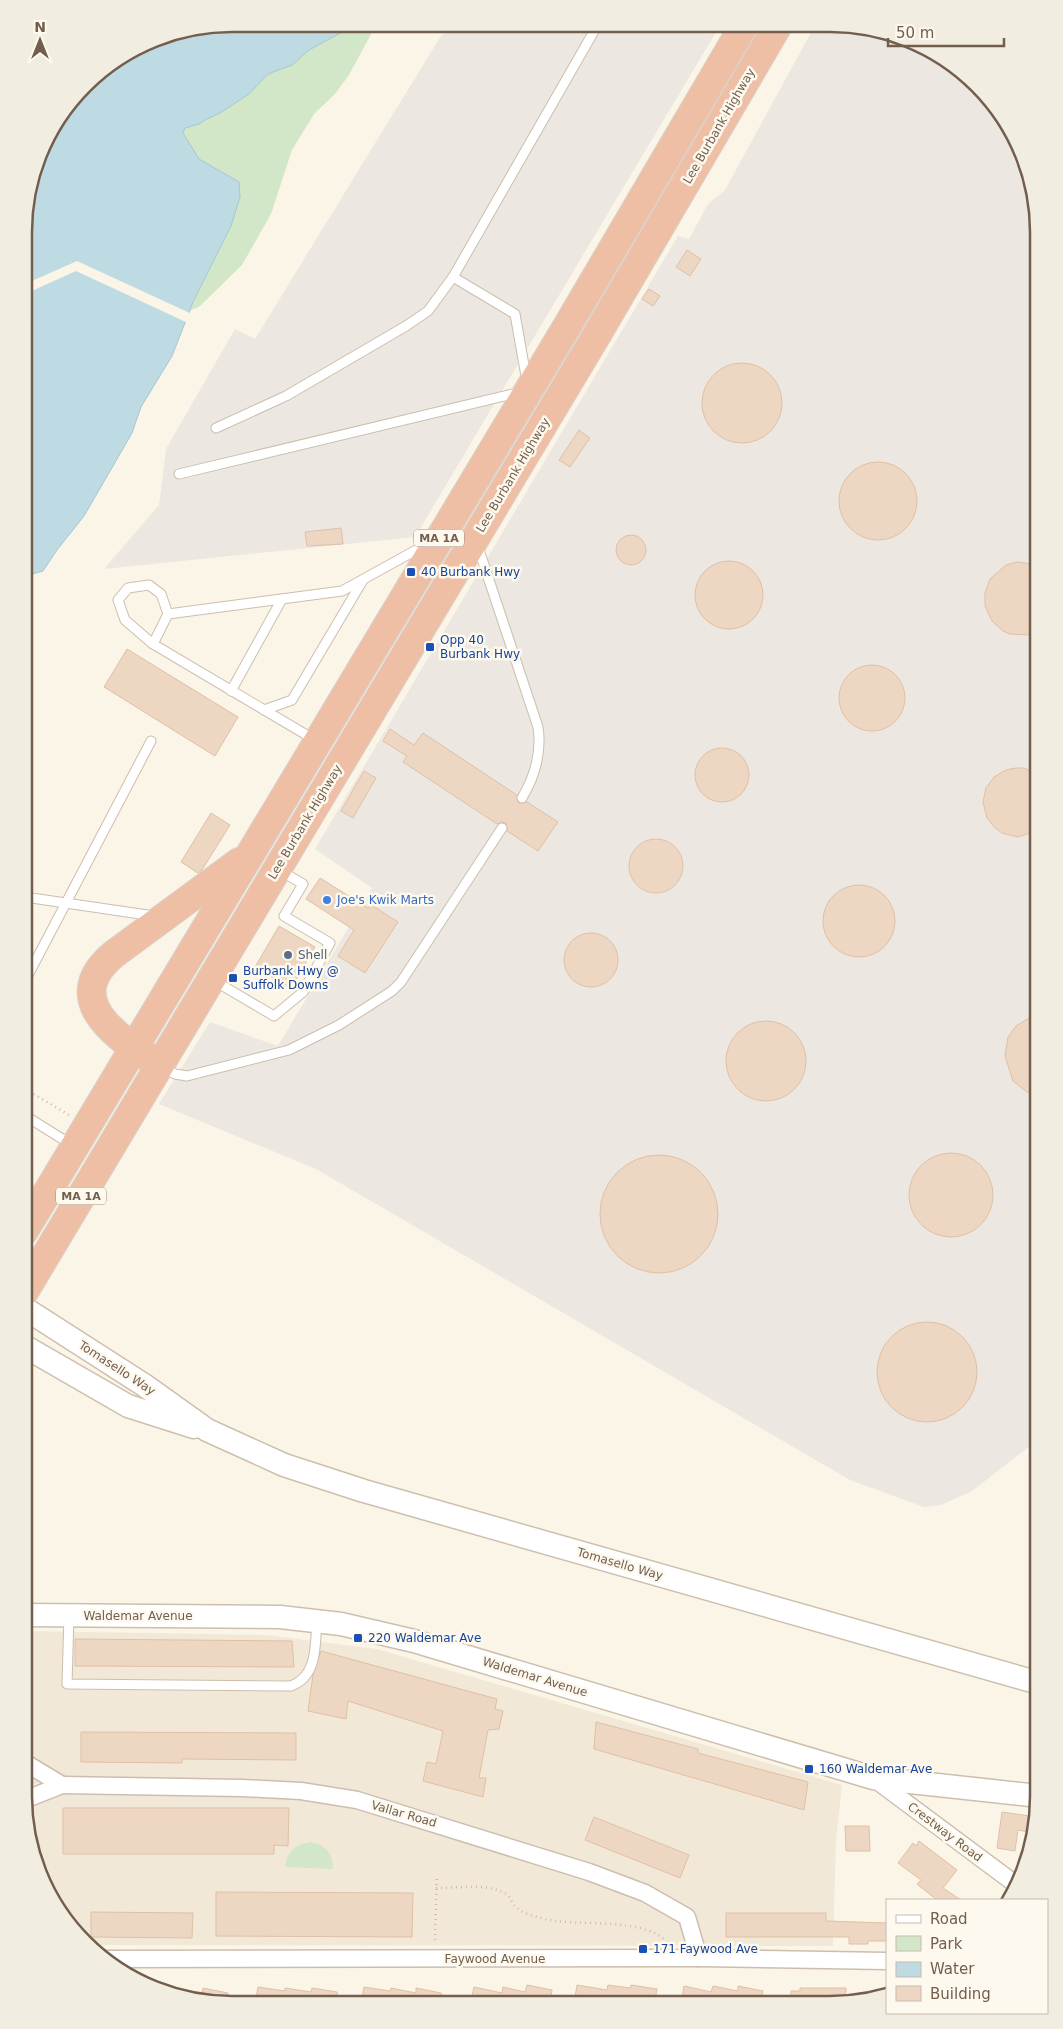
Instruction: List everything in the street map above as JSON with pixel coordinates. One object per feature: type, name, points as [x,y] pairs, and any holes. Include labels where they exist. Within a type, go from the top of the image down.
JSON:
[{"type":"highway","name":"MA 1A","points":[[32,1218],[441,536],[740,32]]},
{"type":"highway","name":"Lee Burbank Highway","points":[[32,1278],[475,538],[774,32]]},
{"type":"highway","points":[[159,1065],[115,1035],[100,1019],[93,1001],[93,983],[99,969],[109,958],[250,854]]},
{"type":"street","name":"Tomasello Way","points":[[32,1313],[137,1380],[207,1430],[264,1457],[322,1479],[1030,1680]]},
{"type":"street","name":"Tomasello Way","points":[[32,1351],[128,1406],[150,1415],[207,1430]]},
{"type":"street","name":"Waldemar Avenue","points":[[32,1615],[268,1617],[317,1620],[369,1629],[873,1778],[1030,1795]]},
{"type":"street","points":[[32,1767],[62,1785]]},
{"type":"street","name":"Crestway Road","points":[[873,1778],[1012,1881]]},
{"type":"street","name":"Vallar Road","points":[[32,1797],[62,1785],[242,1788],[301,1791],[357,1800],[589,1872],[645,1893],[687,1917],[699,1958]]},
{"type":"street","name":"Faywood Avenue","points":[[116,1959],[699,1958],[886,1961]]},
{"type":"lane","points":[[216,428],[286,396],[406,326],[428,311],[452,277],[594,32]]},
{"type":"lane","points":[[179,474],[528,390],[515,314],[452,277]]},
{"type":"lane","points":[[168,614],[342,591],[441,536]]},
{"type":"lane","points":[[475,538],[538,727],[540,747],[537,765],[522,798]]},
{"type":"lane","points":[[264,710],[292,700],[364,578]]},
{"type":"lane","points":[[153,644],[168,614],[161,594],[149,585],[128,588],[118,600],[125,620],[153,644],[318,742]]},
{"type":"lane","points":[[231,691],[282,598]]},
{"type":"lane","points":[[32,968],[151,741]]},
{"type":"lane","points":[[159,1065],[175,1074],[187,1076],[285,1051],[339,1025],[392,991],[401,982],[502,828]]},
{"type":"lane","points":[[210,979],[274,1016],[303,992],[330,943],[284,916],[303,884],[277,868]]},
{"type":"lane","points":[[32,898],[164,918]]},
{"type":"lane","points":[[32,1121],[75,1147]]},
{"type":"lane","points":[[69,1615],[67,1684],[291,1686],[300,1682],[310,1671],[317,1620]]},
{"type":"path","points":[[32,1094],[72,1118]]},
{"type":"path","points":[[435,1940],[436,1875]]},
{"type":"path","points":[[436,1888],[492,1888],[507,1894],[515,1906],[523,1912],[568,1923],[597,1922],[622,1925],[652,1934],[667,1941],[668,1947]]},
{"type":"shaded area","points":[[445,32],[716,32],[415,537],[104,569],[159,505],[166,449],[235,329],[255,339]]},
{"type":"shaded area","points":[[811,32],[831,32],[870,36],[895,43],[931,59],[963,82],[981,100],[1004,132],[1020,168],[1027,193],[1030,219],[1030,1446],[972,1491],[941,1505],[924,1507],[850,1480],[316,1169],[159,1104],[210,1022],[278,1046],[372,888],[315,849],[678,236],[689,239],[708,204],[725,190]]},
{"type":"shaded area","points":[[32,1631],[266,1635],[377,1649],[842,1785],[836,1841],[833,1946],[98,1945],[82,1929],[59,1897],[43,1861],[36,1836],[32,1797]]},
{"type":"green space","points":[[239,32],[372,32],[349,75],[335,94],[314,114],[292,150],[271,214],[242,265],[199,307],[191,310],[172,356],[141,407],[132,433],[84,516],[43,571],[32,574],[32,232],[39,180],[59,132]]},
{"type":"green space","points":[[311,1842],[321,1845],[328,1851],[332,1859],[333,1869],[285,1867],[286,1861],[293,1849],[301,1844]]},
{"type":"water","points":[[232,32],[342,32],[309,50],[292,65],[268,74],[249,94],[220,113],[199,124],[185,128],[183,133],[199,159],[239,182],[240,197],[231,226],[193,302],[172,356],[141,407],[132,433],[84,516],[43,571],[32,574],[32,232],[39,180],[59,132],[82,100],[100,82],[132,59],[168,43],[193,36]]},
{"type":"pier","points":[[77,261],[192,314],[188,323],[76,271],[32,291],[32,281]]},
{"type":"building","points":[[687,250],[701,259],[690,276],[676,267]]},
{"type":"building","points":[[649,289],[660,296],[653,306],[642,299]]},
{"type":"building","points":[[742,363],[757,366],[770,375],[779,388],[782,403],[779,418],[770,431],[757,440],[742,443],[727,440],[714,431],[705,418],[702,403],[705,388],[714,375],[727,366]]},
{"type":"building","points":[[579,430],[590,438],[570,467],[559,460]]},
{"type":"building","points":[[878,462],[893,465],[906,473],[914,486],[917,501],[914,516],[906,529],[893,537],[878,540],[863,537],[850,529],[842,516],[839,501],[842,486],[850,473],[863,465]]},
{"type":"building","points":[[341,528],[343,544],[307,546],[305,532]]},
{"type":"building","points":[[631,535],[642,539],[646,550],[642,561],[631,565],[620,561],[616,550],[620,539]]},
{"type":"building","points":[[729,561],[742,564],[753,571],[760,582],[763,595],[760,608],[753,619],[742,626],[729,629],[716,626],[705,619],[698,608],[695,595],[698,582],[705,571],[716,564]]},
{"type":"building","points":[[1017,562],[1030,564],[1030,634],[1010,634],[1003,631],[992,621],[985,606],[985,593],[990,579],[1006,565]]},
{"type":"building","points":[[127,649],[238,717],[215,756],[104,687]]},
{"type":"building","points":[[865,665],[879,665],[891,670],[900,679],[905,691],[903,711],[896,722],[879,731],[865,731],[853,726],[844,717],[839,705],[839,691],[844,679],[853,670]]},
{"type":"building","points":[[390,729],[414,745],[423,733],[517,795],[519,803],[527,802],[558,822],[538,851],[507,831],[506,823],[497,824],[403,762],[407,756],[383,741]]},
{"type":"building","points":[[717,748],[727,748],[737,752],[745,760],[749,775],[745,790],[737,798],[727,802],[717,802],[707,798],[699,790],[695,780],[695,770],[699,760],[707,752]]},
{"type":"building","points":[[1024,768],[1030,771],[1030,833],[1018,837],[1002,833],[995,828],[987,818],[983,802],[986,788],[994,777],[1006,770]]},
{"type":"building","points":[[364,771],[376,778],[353,818],[341,811]]},
{"type":"building","points":[[211,813],[230,825],[202,870],[198,873],[181,862]]},
{"type":"building","points":[[651,839],[661,839],[671,843],[679,851],[683,866],[679,881],[671,889],[661,893],[651,893],[641,889],[633,881],[629,871],[629,861],[633,851],[641,843]]},
{"type":"building","points":[[320,878],[368,908],[370,904],[398,922],[365,973],[338,956],[354,930],[306,899]]},
{"type":"building","points":[[866,885],[885,895],[893,907],[895,921],[893,935],[885,947],[873,955],[852,957],[833,947],[825,935],[823,914],[833,895],[845,887]]},
{"type":"building","points":[[279,926],[315,947],[291,988],[255,967]]},
{"type":"building","points":[[591,933],[601,935],[610,941],[616,950],[618,960],[616,970],[610,979],[601,985],[591,987],[581,985],[572,979],[566,970],[564,960],[566,950],[572,941],[581,935]]},
{"type":"building","points":[[1030,1017],[1030,1093],[1013,1081],[1005,1056],[1008,1037],[1016,1026]]},
{"type":"building","points":[[758,1021],[774,1021],[795,1032],[806,1053],[806,1069],[795,1090],[774,1101],[758,1101],[744,1095],[732,1083],[726,1069],[726,1053],[732,1039],[744,1027]]},
{"type":"building","points":[[951,1153],[974,1160],[986,1172],[993,1195],[986,1218],[974,1230],[951,1237],[928,1230],[916,1218],[909,1195],[916,1172],[928,1160]]},
{"type":"building","points":[[659,1155],[682,1159],[701,1172],[714,1191],[718,1214],[714,1237],[701,1256],[682,1269],[659,1273],[636,1269],[617,1256],[604,1237],[600,1214],[604,1191],[617,1172],[636,1159]]},
{"type":"building","points":[[927,1322],[937,1323],[955,1330],[969,1344],[976,1362],[976,1382],[969,1400],[955,1414],[937,1421],[927,1422],[917,1421],[899,1414],[885,1400],[878,1382],[877,1372],[878,1362],[885,1344],[899,1330],[917,1323]]},
{"type":"building","points":[[75,1639],[292,1641],[294,1667],[75,1666]]},
{"type":"building","points":[[321,1651],[497,1699],[495,1709],[503,1711],[499,1729],[488,1730],[479,1778],[486,1778],[483,1797],[423,1781],[427,1762],[436,1764],[443,1731],[348,1701],[346,1719],[308,1711],[313,1675]]},
{"type":"building","points":[[596,1722],[698,1749],[698,1753],[808,1782],[804,1810],[594,1749]]},
{"type":"building","points":[[81,1732],[296,1733],[296,1760],[182,1759],[182,1763],[81,1762]]},
{"type":"building","points":[[63,1808],[289,1808],[288,1846],[274,1845],[274,1854],[63,1854]]},
{"type":"building","points":[[1002,1812],[1030,1816],[1028,1832],[1018,1830],[1015,1851],[997,1848]]},
{"type":"building","points":[[594,1817],[689,1855],[680,1878],[585,1840]]},
{"type":"building","points":[[845,1826],[869,1826],[870,1851],[846,1851]]},
{"type":"building","points":[[919,1841],[957,1870],[943,1888],[960,1899],[936,1899],[917,1884],[921,1880],[898,1863],[913,1843],[916,1846]]},
{"type":"building","points":[[216,1892],[413,1893],[412,1937],[216,1936]]},
{"type":"building","points":[[91,1912],[193,1913],[192,1938],[91,1937]]},
{"type":"building","points":[[726,1913],[826,1913],[826,1921],[886,1923],[886,1941],[868,1941],[868,1944],[849,1944],[849,1937],[726,1937]]},
{"type":"building","points":[[527,1985],[552,1990],[551,1996],[472,1996],[474,1987],[502,1993],[503,1987],[525,1992]]},
{"type":"building","points":[[577,1985],[607,1990],[608,1985],[630,1988],[631,1985],[657,1989],[656,1996],[575,1996]]},
{"type":"building","points":[[684,1986],[711,1992],[713,1986],[738,1991],[738,1986],[763,1991],[762,1996],[682,1996]]},
{"type":"building","points":[[258,1987],[285,1991],[285,1988],[311,1992],[312,1988],[337,1992],[338,1996],[256,1996]]},
{"type":"building","points":[[364,1987],[390,1991],[391,1988],[416,1993],[416,1988],[441,1993],[442,1996],[362,1996]]},
{"type":"building","points":[[203,1988],[228,1993],[227,1996],[202,1994]]},
{"type":"building","points":[[800,1988],[846,1988],[845,1996],[791,1996],[791,1991],[800,1991]]},
{"type":"place","name":"40 Burbank Hwy","points":[[411,572]]},
{"type":"place","name":"Opp 40 Burbank Hwy","points":[[430,647]]},
{"type":"place","name":"Joe's Kwik Marts","points":[[327,900]]},
{"type":"place","name":"Shell","points":[[288,955]]},
{"type":"place","name":"Burbank Hwy @ Suffolk Downs","points":[[233,978]]},
{"type":"place","name":"220 Waldemar Ave","points":[[358,1638]]},
{"type":"place","name":"160 Waldemar Ave","points":[[809,1769]]},
{"type":"place","name":"171 Faywood Ave","points":[[643,1949]]}]
